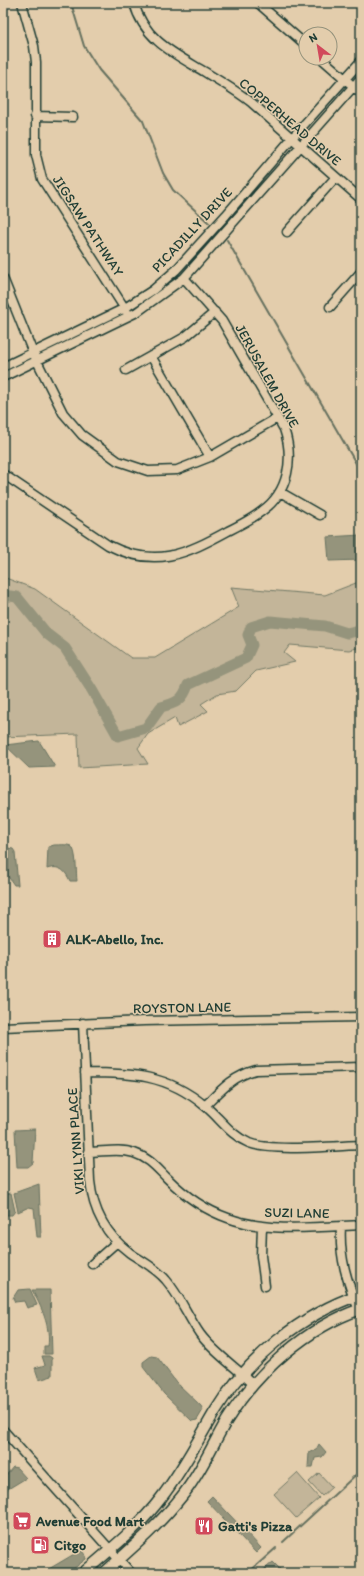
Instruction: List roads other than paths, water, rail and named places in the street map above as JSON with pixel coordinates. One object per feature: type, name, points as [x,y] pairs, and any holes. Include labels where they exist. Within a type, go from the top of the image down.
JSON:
[{"type":"main road","points":[[83,1573],[160,1500],[180,1473],[218,1407],[243,1374],[265,1351],[291,1330],[321,1312],[357,1295]]},
{"type":"main road","points":[[104,1573],[158,1524],[183,1495],[227,1420],[253,1384],[292,1348],[326,1326],[360,1310]]},
{"type":"street","name":"JIGSAW PATHWAY","points":[[22,3],[34,46],[36,155],[42,179],[130,316]]},
{"type":"street","name":"COPPERHEAD DRIVE","points":[[134,3],[137,13],[145,27],[164,48],[236,91],[361,199]]},
{"type":"street","points":[[258,3],[298,38]]},
{"type":"street","name":"PICADILLY DRIVE","points":[[3,367],[125,308],[153,290],[176,270],[226,215],[361,61]]},
{"type":"street","points":[[330,66],[361,93]]},
{"type":"street","name":"PICADILLY DRIVE","points":[[3,378],[130,316],[147,306],[184,278],[361,78]]},
{"type":"street","points":[[35,116],[73,117]]},
{"type":"street","points":[[287,232],[336,177]]},
{"type":"street","points":[[330,307],[361,272]]},
{"type":"street","points":[[3,278],[37,362],[63,412],[82,435],[118,461],[148,471],[161,472],[177,470],[210,457],[277,418]]},
{"type":"street","name":"JERUSALEM DRIVE","points":[[3,474],[108,545],[129,554],[152,558],[171,557],[197,548],[263,511],[280,492],[287,476],[290,457],[287,439],[277,418],[226,327],[215,312],[184,278]]},
{"type":"street","points":[[126,370],[185,337],[215,312]]},
{"type":"street","points":[[151,356],[210,457]]},
{"type":"street","points":[[280,492],[320,515]]},
{"type":"street","name":"ROYSTON LANE","points":[[3,1027],[83,1023],[361,1017]]},
{"type":"street","name":"VIKI LYNN PLACE","points":[[83,1023],[88,1152],[92,1196],[97,1213],[117,1242],[150,1265],[167,1281],[200,1334],[209,1345],[253,1384]]},
{"type":"street","points":[[205,1106],[230,1081],[256,1070],[361,1067]]},
{"type":"street","points":[[85,1074],[120,1073],[158,1079],[188,1094],[205,1106],[233,1134],[250,1143],[271,1148],[361,1145]]},
{"type":"street","name":"SUZI LANE","points":[[88,1152],[132,1152],[145,1157],[189,1197],[206,1208],[228,1218],[262,1226],[361,1225]]},
{"type":"street","points":[[262,1226],[261,1256],[265,1286]]},
{"type":"street","points":[[341,1226],[340,1247],[342,1262],[357,1295],[360,1310]]},
{"type":"street","points":[[92,1264],[117,1242]]},
{"type":"street","points":[[3,1430],[131,1573]]},
{"type":"waterway","points":[[71,3],[84,46],[99,70],[143,121],[163,173],[173,190],[209,223]]},
{"type":"waterway","points":[[227,240],[361,472]]},
{"type":"waterway","points":[[3,595],[17,597],[47,634],[65,648],[92,690],[118,736],[146,728],[161,707],[179,700],[184,694],[188,685],[246,658],[252,645],[248,635],[251,627],[270,621],[325,626],[347,633],[361,630]]},
{"type":"waterway","points":[[283,1542],[361,1470]]},
{"type":"waterway","points":[[248,1573],[276,1548]]},
{"type":"place","name":"ALK-Abello, Inc.","points":[[52,939]]},
{"type":"place","name":"Avenue Food Mart","points":[[22,1521]]},
{"type":"place","name":"Gatti's Pizza","points":[[204,1526]]},
{"type":"place","name":"Citgo","points":[[40,1545]]}]
